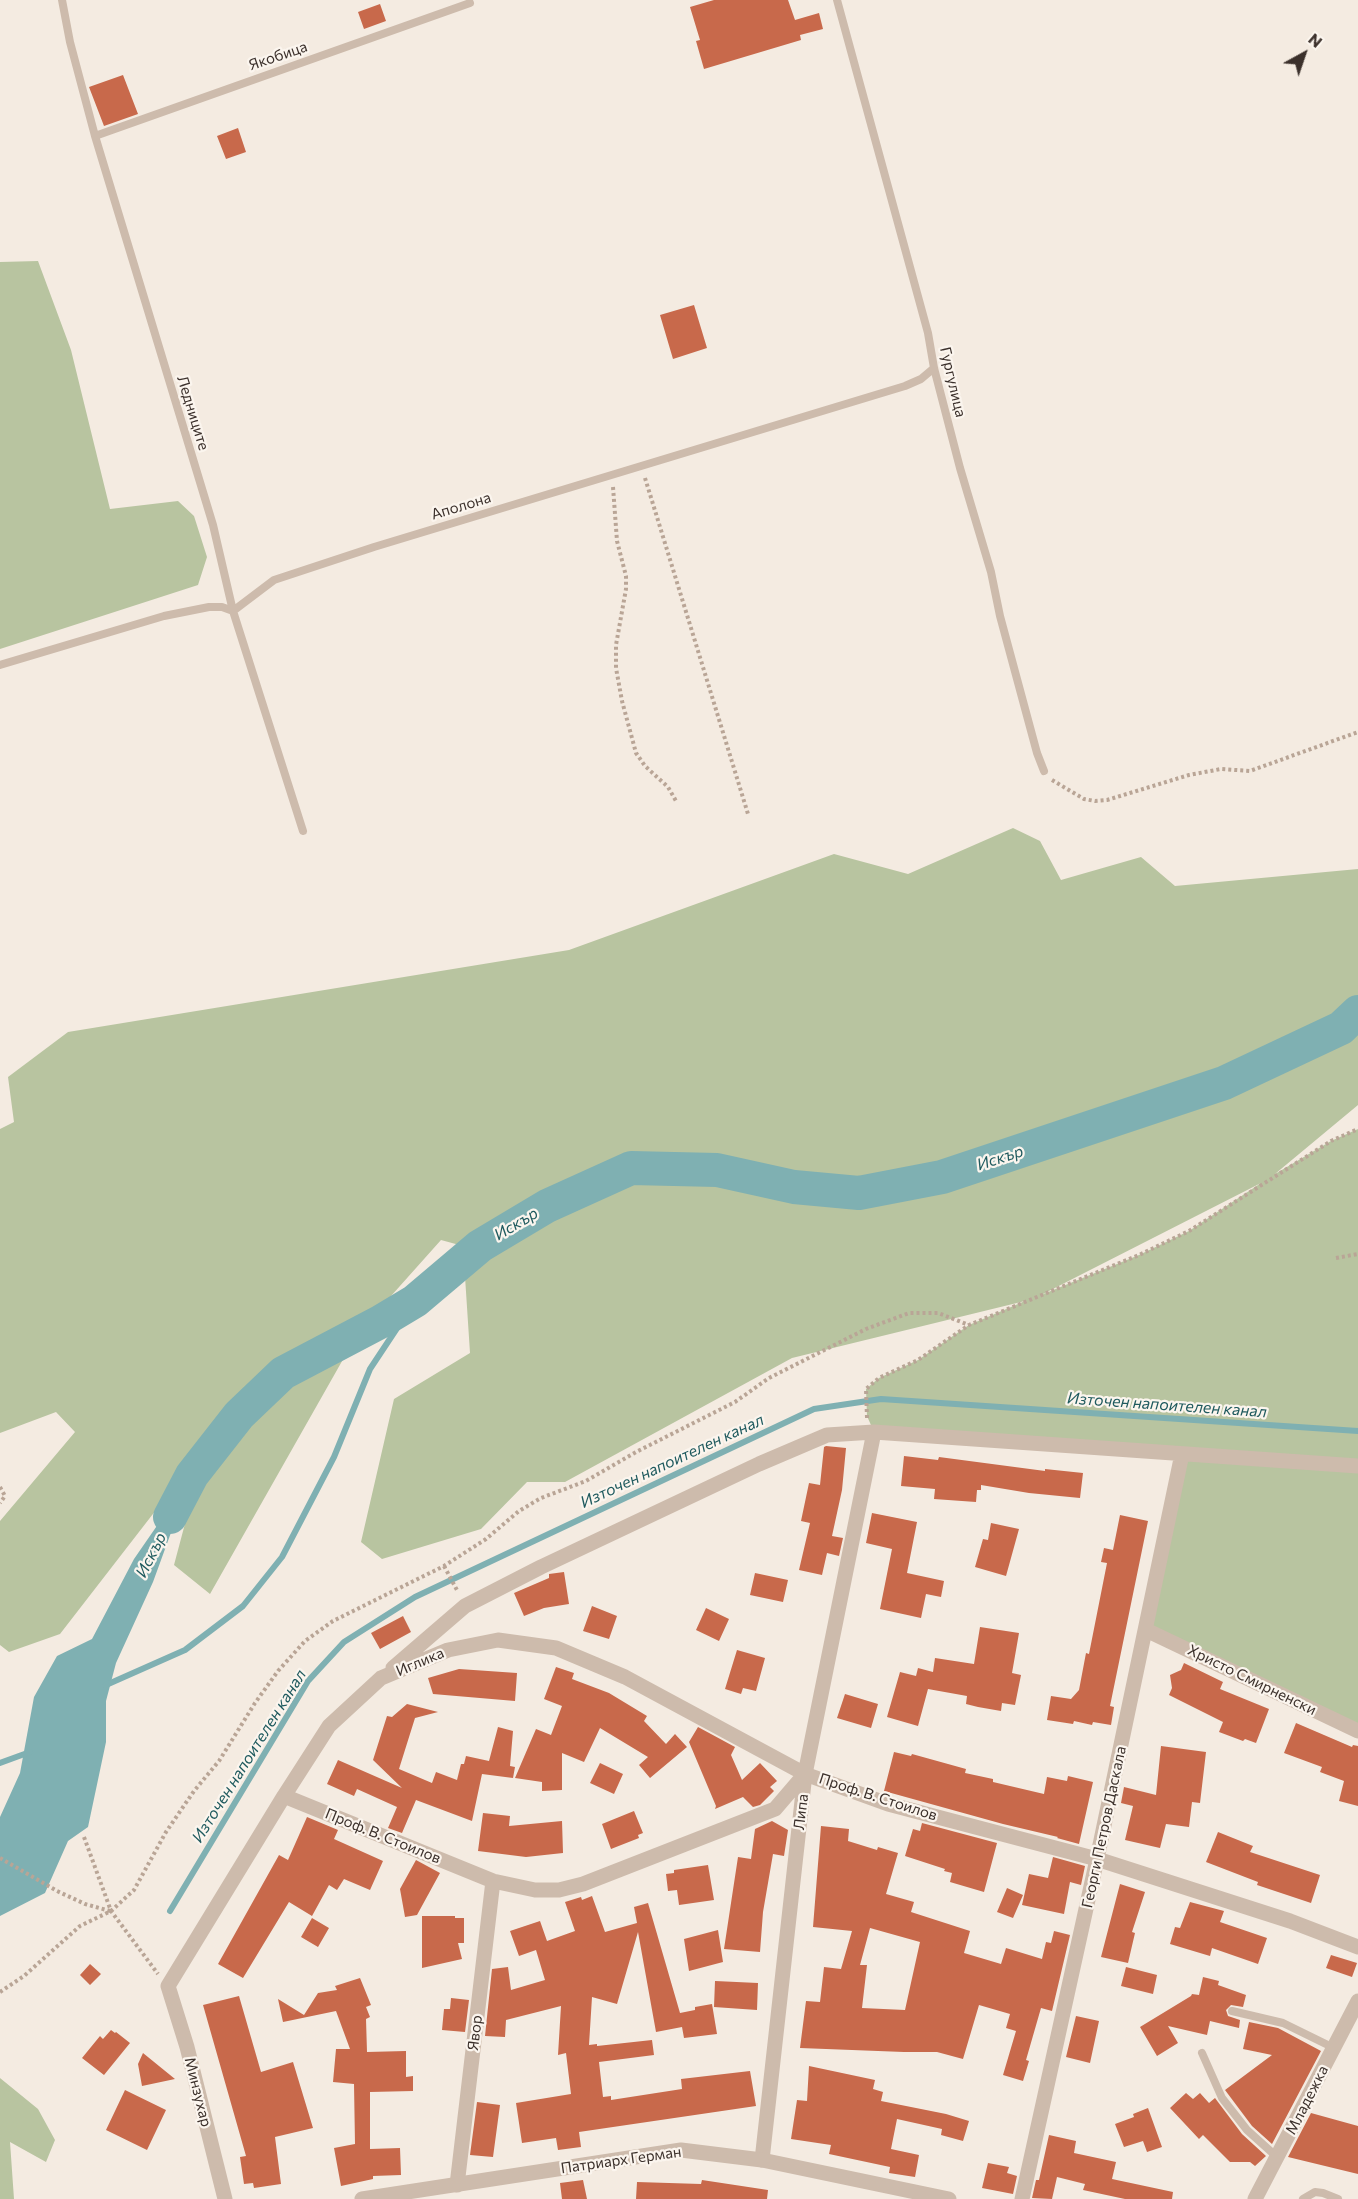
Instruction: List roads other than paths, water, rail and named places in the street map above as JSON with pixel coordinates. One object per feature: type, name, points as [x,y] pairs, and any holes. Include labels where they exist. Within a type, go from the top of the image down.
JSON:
[{"type":"street","points":[[381,1678],[465,1606],[506,1584],[759,1464],[827,1435],[874,1432],[1358,1466]]},
{"type":"street","name":"Липа","points":[[762,2160],[805,1774],[874,1432]]},
{"type":"street","name":"Георги Петров Даскала","points":[[1022,2199],[1097,1859],[1182,1454]]},
{"type":"street","name":"Христо Смирненски","points":[[1146,1630],[1358,1731]]},
{"type":"street","name":"Иглика","points":[[168,1986],[329,1726],[381,1678],[448,1650],[498,1640],[556,1648],[625,1677],[805,1774]]},
{"type":"street","name":"Проф. В. Стоилов","points":[[284,1796],[493,1881],[535,1890],[559,1890],[583,1884],[775,1809],[805,1774],[888,1804],[1097,1859],[1290,1921],[1358,1947]]},
{"type":"street","name":"Явор","points":[[457,2185],[493,1881]]},
{"type":"street","name":"Минзухар","points":[[168,1986],[187,2048],[225,2199]]},
{"type":"street","name":"Младежка","points":[[1256,2199],[1358,2001]]},
{"type":"street","name":"Патриарх Герман","points":[[362,2199],[406,2197],[457,2185],[681,2150],[762,2160],[949,2199]]},
{"type":"lane","name":"Ледниците","points":[[62,0],[70,42],[95,135],[213,525],[233,611],[303,831]]},
{"type":"lane","name":"Гургулица","points":[[837,0],[928,333],[934,368],[991,572],[1013,665],[1044,771]]},
{"type":"lane","name":"Якобица","points":[[95,135],[470,3]]},
{"type":"lane","name":"Аполона","points":[[233,611],[274,580],[905,386],[921,379],[934,368]]},
{"type":"lane","points":[[0,665],[164,616],[209,607],[222,607],[233,611]]},
{"type":"lane","points":[[1232,2011],[1284,2023],[1334,2048]]},
{"type":"lane","points":[[1202,2053],[1222,2098],[1247,2130],[1277,2157]]},
{"type":"lane","points":[[1303,2199],[1315,2192],[1338,2199]]},
{"type":"water","points":[[192,1475],[153,1582],[116,1663],[106,1701],[106,1742],[88,1827],[68,1841],[45,1893],[0,1916],[0,1817],[20,1773],[34,1697],[57,1656],[92,1639],[134,1559]]},
{"type":"waterway","name":"Искър","points":[[170,1517],[192,1475],[239,1415],[283,1373],[415,1301],[480,1246],[547,1206],[631,1168],[717,1170],[794,1187],[859,1193],[942,1177],[1224,1083],[1341,1028],[1358,1012]]},
{"type":"waterway","points":[[106,1685],[185,1650],[243,1606],[282,1557],[334,1457],[370,1369],[415,1301]]},
{"type":"waterway","name":"Източен напоителен канал","points":[[170,1911],[308,1681],[344,1642],[415,1597],[814,1409],[881,1399],[1358,1431]]},
{"type":"waterway","points":[[0,1763],[30,1752]]}]
